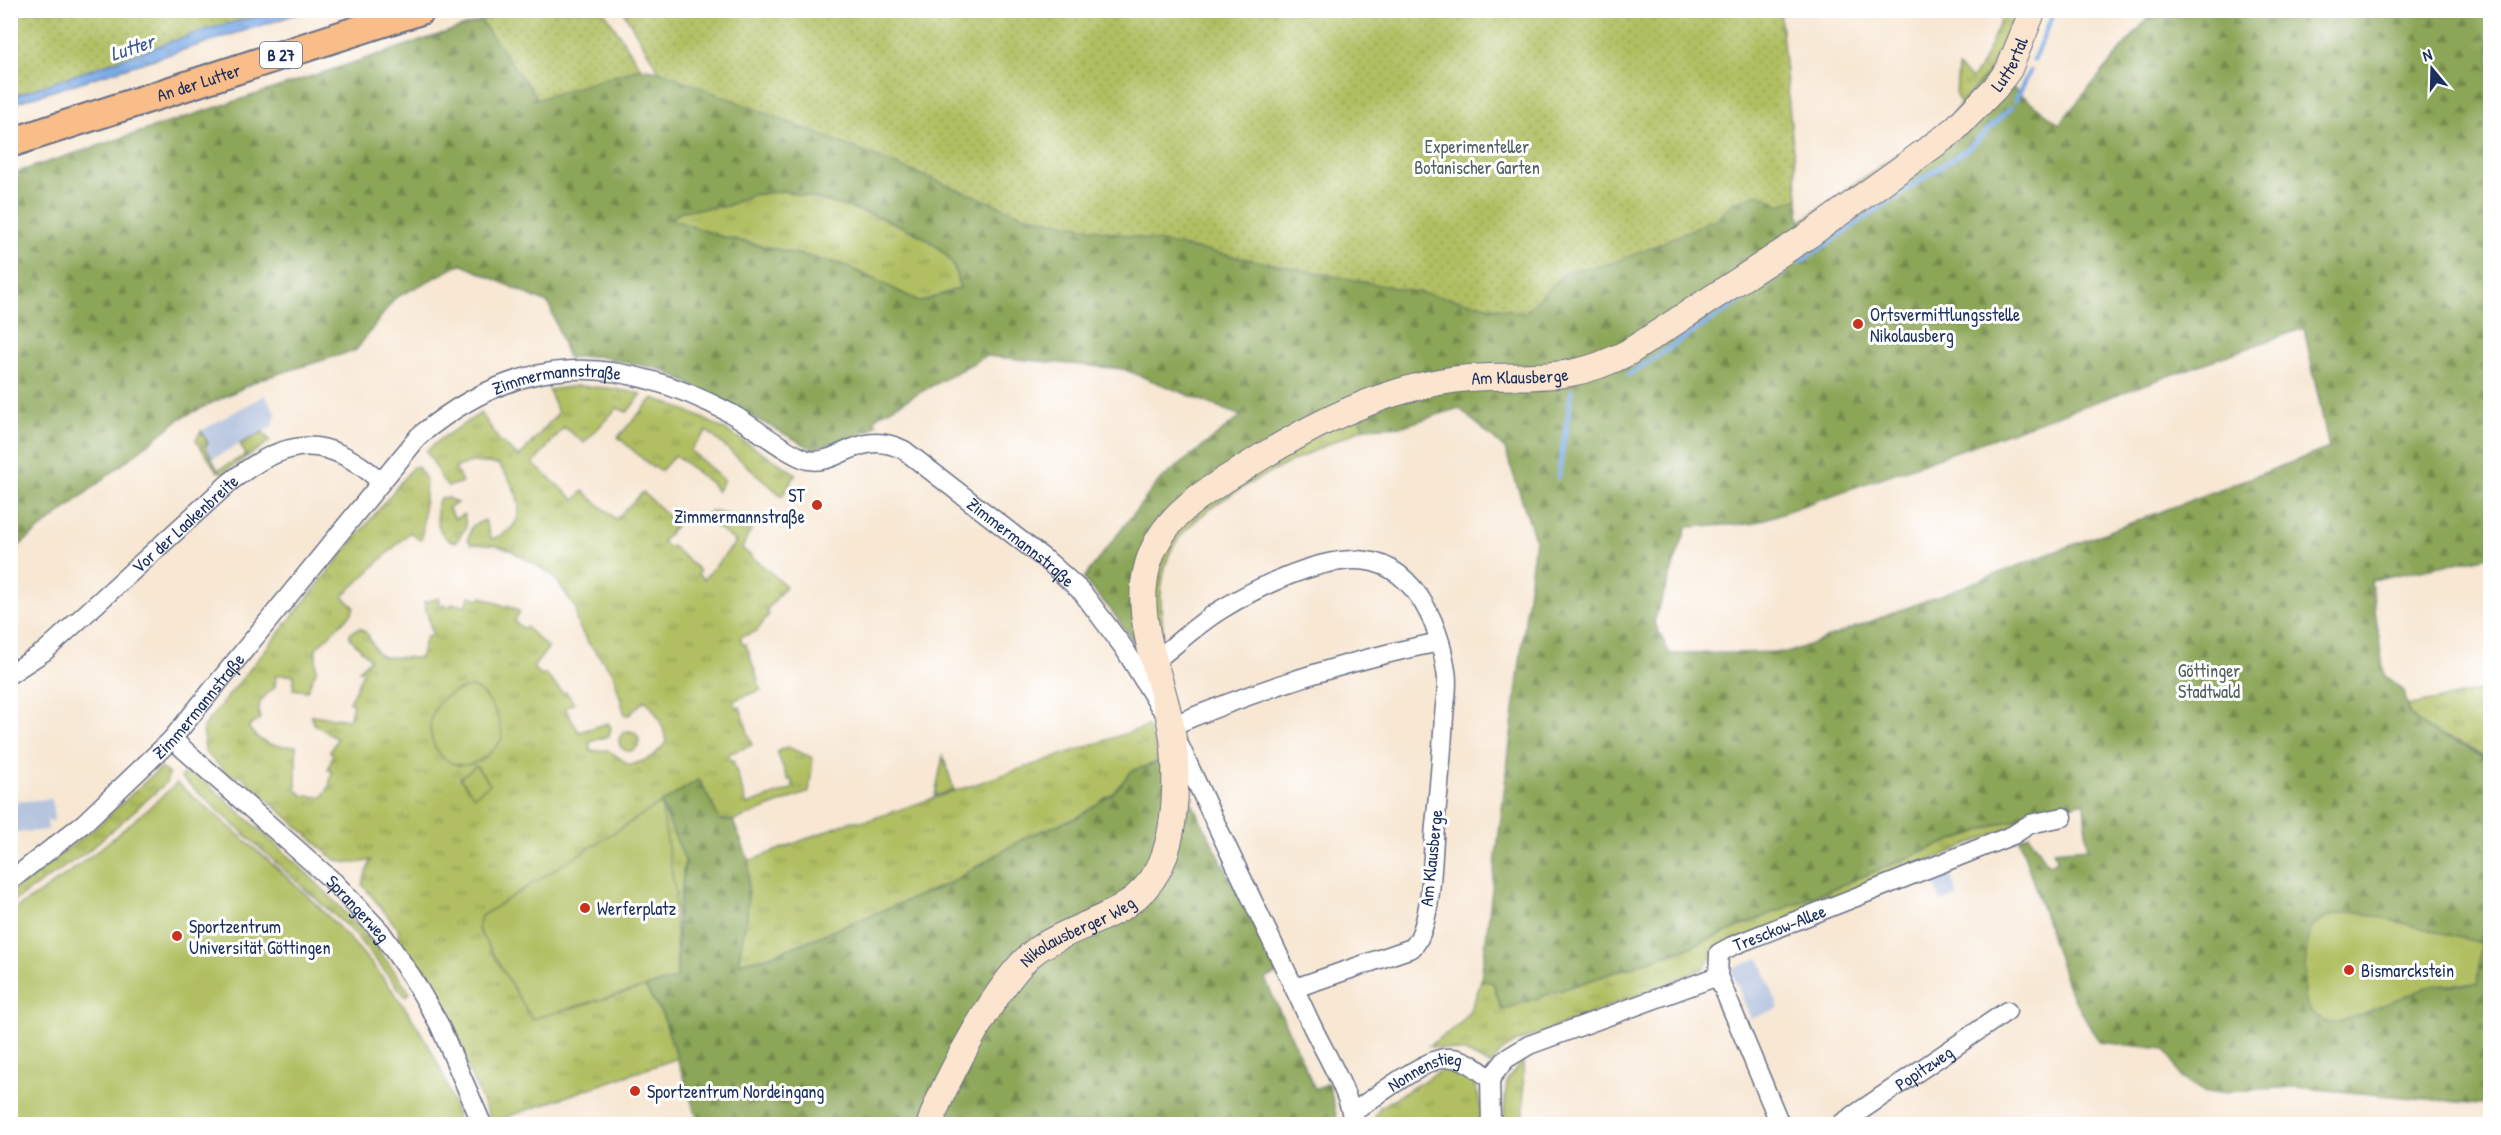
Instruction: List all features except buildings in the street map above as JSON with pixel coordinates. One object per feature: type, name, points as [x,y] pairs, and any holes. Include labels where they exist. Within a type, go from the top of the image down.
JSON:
[{"type":"main road","name":"An der Lutter","points":[[10,143],[421,10]]},
{"type":"street","name":"Luttertal","points":[[1974,110],[2009,69],[2033,10]]},
{"type":"street","name":"Am Klausberge","points":[[1352,1119],[1295,988],[1230,858],[1171,726],[1153,662],[1142,600],[1149,562],[1159,540],[1170,523],[1206,492],[1269,452],[1339,414],[1415,388],[1468,378],[1572,374],[1611,362],[1660,334],[1812,233],[1952,132],[1974,110]]},
{"type":"street","name":"Zimmermannstraße","points":[[10,881],[84,823],[172,739],[207,699],[380,481],[419,436],[452,410],[496,386],[563,370],[615,371],[675,387],[737,417],[808,460],[826,458],[867,444],[891,444],[904,450],[1050,563],[1082,592],[1124,648],[1171,726]]},
{"type":"street","name":"Vor der Laakenbreite","points":[[10,674],[45,651],[230,482],[264,458],[293,447],[318,445],[353,459],[380,481]]},
{"type":"street","name":"Am Klausberge","points":[[1153,662],[1220,610],[1287,577],[1352,560],[1366,561],[1402,577],[1418,593],[1431,616],[1447,673],[1442,757],[1427,905],[1420,940],[1412,948],[1295,988]]},
{"type":"street","points":[[1171,726],[1302,679],[1402,649],[1440,642]]},
{"type":"street","name":"Nikolausberger Weg","points":[[930,1125],[939,1102],[968,1047],[1014,971],[1046,944],[1119,910],[1141,893],[1153,878],[1165,854],[1171,828],[1174,767],[1171,726]]},
{"type":"street","name":"Sprangerweg","points":[[172,739],[334,882],[381,932],[412,977],[439,1023],[482,1125]]},
{"type":"street","name":"Tresckow-Allee","points":[[1718,976],[1719,953],[1732,945],[2013,835],[2030,824],[2063,817]]},
{"type":"street","points":[[1490,1079],[1506,1059],[1529,1046],[1718,976],[1780,1125]]},
{"type":"street","name":"Popitzweg","points":[[1841,1125],[2007,1011]]},
{"type":"street","name":"Nonnenstieg","points":[[1352,1119],[1428,1063],[1444,1058],[1461,1059],[1476,1066],[1490,1079],[1491,1125]]},
{"type":"shaded area","points":[[265,395],[276,414],[272,427],[212,459],[201,431]]},
{"type":"shaded area","points":[[52,799],[54,821],[47,821],[48,830],[11,833],[11,802]]},
{"type":"shaded area","points":[[1948,867],[1958,896],[1941,902],[1931,872]]},
{"type":"shaded area","points":[[1759,958],[1779,1008],[1751,1019],[1731,969]]},
{"type":"green space","points":[[515,10],[604,11],[641,68],[538,99],[481,21]]},
{"type":"green space","name":"Göttinger Stadtwald","points":[[2206,10],[2490,11],[2490,556],[2371,580],[2384,675],[2404,691],[2409,714],[2426,728],[2466,746],[2490,761],[2490,1105],[2294,1087],[2206,1093],[2181,1078],[2166,1049],[2099,1042],[2068,988],[2019,839],[2029,835],[2047,862],[2051,864],[2058,861],[2053,851],[2087,848],[2084,802],[2035,817],[2005,822],[1934,847],[1690,947],[1502,1010],[1493,983],[1481,980],[1535,539],[1505,449],[1459,408],[1403,426],[1363,428],[1358,413],[1400,383],[1162,518],[1140,652],[1112,611],[1083,579],[1159,481],[1241,416],[1123,369],[986,356],[879,415],[874,421],[877,424],[870,431],[813,449],[663,370],[597,356],[568,358],[549,304],[461,264],[395,298],[356,350],[261,379],[181,418],[11,552],[11,174],[481,21],[538,99],[641,68],[659,71],[1023,215],[1524,313],[1567,271],[1793,144],[1800,222],[1948,119],[1990,70],[2059,124],[2146,20]],"holes":[[[784,191],[875,216],[921,236],[939,248],[951,262],[960,288],[921,302],[844,265],[719,236],[671,219],[681,211],[727,206],[751,195]],[[2304,328],[2329,448],[1790,652],[1670,654],[1654,622],[1687,527],[1751,524]],[[2358,912],[2481,943],[2477,984],[2433,985],[2387,1001],[2367,1012]]]},
{"type":"green space","points":[[11,11],[277,11],[11,97]]},
{"type":"green space","name":"Experimenteller Botanischer Garten","points":[[623,11],[1780,11],[1798,198],[1781,205],[1759,194],[1733,202],[1717,218],[1646,250],[1606,265],[1567,271],[1524,313],[1023,215],[659,71]]},
{"type":"green space","points":[[2005,11],[2019,11],[1990,70],[1961,105],[1956,95],[1958,67],[1972,79],[1982,64]]},
{"type":"green space","points":[[2158,11],[2206,11],[2146,20]]},
{"type":"green space","points":[[784,191],[874,216],[921,236],[939,248],[951,262],[960,288],[921,302],[844,265],[719,236],[671,219],[681,211],[727,206],[751,195]]},
{"type":"green space","points":[[576,386],[608,388],[642,394],[627,412],[617,408],[584,443],[564,427],[533,464],[575,500],[583,491],[616,519],[643,492],[670,518],[672,516],[679,522],[662,542],[670,548],[672,546],[700,571],[698,574],[704,579],[736,542],[704,518],[710,511],[743,518],[753,526],[742,548],[786,586],[766,611],[769,614],[757,631],[740,637],[743,645],[746,644],[761,690],[734,700],[737,709],[740,707],[752,745],[728,754],[731,762],[733,761],[747,805],[794,788],[791,779],[788,780],[777,752],[788,747],[813,758],[809,792],[733,821],[720,820],[661,803],[685,860],[678,919],[661,804],[531,1019],[645,987],[663,1016],[678,1058],[492,1122],[435,997],[398,939],[399,930],[362,884],[371,860],[352,863],[333,858],[242,777],[230,776],[205,752],[203,727],[413,467],[418,467],[426,479],[422,539],[419,540],[410,532],[343,596],[354,607],[352,613],[316,648],[316,671],[307,691],[293,689],[294,675],[276,675],[275,687],[259,704],[260,719],[248,727],[258,738],[269,744],[296,746],[296,790],[305,796],[323,797],[329,787],[332,771],[328,770],[333,754],[330,752],[337,739],[313,723],[311,715],[349,720],[353,704],[349,702],[363,673],[359,670],[370,659],[350,638],[350,633],[360,628],[383,657],[420,658],[426,637],[433,635],[424,602],[439,598],[439,605],[452,606],[452,604],[467,605],[469,596],[480,599],[482,597],[507,607],[508,605],[520,612],[514,621],[524,629],[526,627],[548,648],[533,668],[542,676],[545,674],[564,694],[566,692],[574,703],[565,708],[579,732],[608,723],[611,728],[609,736],[590,742],[590,751],[608,750],[630,765],[646,760],[659,751],[666,742],[664,730],[653,709],[645,700],[629,715],[625,715],[613,673],[586,640],[576,620],[576,609],[550,573],[512,551],[496,545],[471,544],[468,539],[472,526],[485,520],[491,539],[505,533],[513,526],[518,517],[519,507],[517,496],[506,474],[498,464],[471,462],[455,468],[462,482],[448,487],[426,451],[481,413],[499,440],[519,457],[558,413],[549,390]]},
{"type":"green space","points":[[653,398],[709,421],[796,474],[782,496],[707,431],[690,450],[724,480],[717,492],[712,484],[675,455],[661,471],[655,466],[653,468],[618,437]]},
{"type":"green space","points":[[1358,413],[1363,428],[1285,465],[1226,498],[1201,516],[1181,535],[1169,555],[1164,573],[1161,599],[1162,630],[1158,645],[1151,593],[1170,537],[1223,488]]},
{"type":"green space","points":[[201,431],[208,443],[205,446],[218,470],[246,455],[240,444],[263,432],[270,441],[223,473],[217,471],[196,440]]},
{"type":"green space","points":[[440,498],[448,498],[457,503],[448,508],[455,519],[464,514],[466,527],[456,542],[444,536],[438,524],[437,511]]},
{"type":"green space","points":[[473,687],[485,696],[494,709],[500,724],[502,739],[481,760],[462,765],[446,759],[435,746],[430,728],[434,710],[448,695]]},
{"type":"green space","points":[[2490,689],[2490,761],[2466,745],[2424,726],[2417,721],[2406,706]]},
{"type":"green space","points":[[1148,726],[1161,761],[1132,771],[1113,793],[1078,817],[1026,837],[950,883],[768,957],[737,963],[747,916],[749,861],[852,821],[866,821]]},
{"type":"green space","points":[[629,731],[636,734],[639,741],[636,748],[629,751],[622,748],[619,741],[622,734]]},
{"type":"green space","points":[[943,756],[954,790],[935,796]]},
{"type":"green space","points":[[1161,761],[1191,801],[1278,973],[1265,979],[1315,1089],[1329,1083],[1338,1124],[699,1124],[663,1016],[645,987],[677,978],[678,919],[685,860],[661,803],[699,779],[720,820],[733,821],[749,861],[747,916],[738,963],[768,957],[950,883],[1026,837],[1078,817],[1113,793],[1132,771]]},
{"type":"green space","points":[[476,766],[490,784],[474,796],[460,778]]},
{"type":"green space","points":[[160,768],[169,774],[166,783],[87,852],[11,903],[11,893],[101,823]]},
{"type":"green space","points":[[190,768],[279,847],[335,901],[387,961],[410,993],[405,996],[352,931],[181,777]]},
{"type":"green space","name":"Sportzentrum Universität Göttingen","points":[[177,783],[287,877],[356,946],[387,983],[415,1022],[438,1064],[459,1124],[11,1124],[11,911],[76,867]]},
{"type":"green space","name":"Werferplatz","points":[[661,803],[675,892],[677,978],[532,1019],[478,929],[481,916]]},
{"type":"green space","points":[[2035,817],[1715,950],[1704,969],[1515,1043],[1503,1050],[1490,1065],[1465,1052],[1428,1046],[1463,1020],[1473,1005],[1481,980],[1493,983],[1502,1010],[1690,947],[1934,847],[2005,822]]},
{"type":"green space","points":[[2358,912],[2481,943],[2477,984],[2436,985],[2360,1015],[2333,1022],[2323,1021],[2308,1007],[2304,996],[2310,932],[2324,918]]},
{"type":"green space","points":[[1523,1061],[1524,1124],[1503,1124],[1507,1080]]},
{"type":"green space","points":[[1450,1065],[1466,1074],[1476,1088],[1483,1124],[1371,1124],[1380,1107]]},
{"type":"water","points":[[277,11],[307,11],[11,104],[11,97],[208,29]]},
{"type":"waterway","points":[[2034,59],[2055,10]]},
{"type":"waterway","points":[[2015,101],[2030,71]]},
{"type":"waterway","points":[[1800,262],[1970,147],[2011,108]]},
{"type":"waterway","points":[[1628,375],[1783,273]]},
{"type":"waterway","points":[[1558,477],[1572,391]]},
{"type":"place","name":"Ortsvermittlungsstelle Nikolausberg","points":[[1858,324]]},
{"type":"place","name":"ST Zimmermannstraße","points":[[817,505]]},
{"type":"place","name":"Werferplatz","points":[[585,908]]},
{"type":"place","name":"Sportzentrum Universität Göttingen","points":[[177,936]]},
{"type":"place","name":"Bismarckstein","points":[[2349,970]]},
{"type":"place","name":"Sportzentrum Nordeingang","points":[[635,1091]]},
{"type":"water label","name":"Lutter","points":[[132,47]]}]
